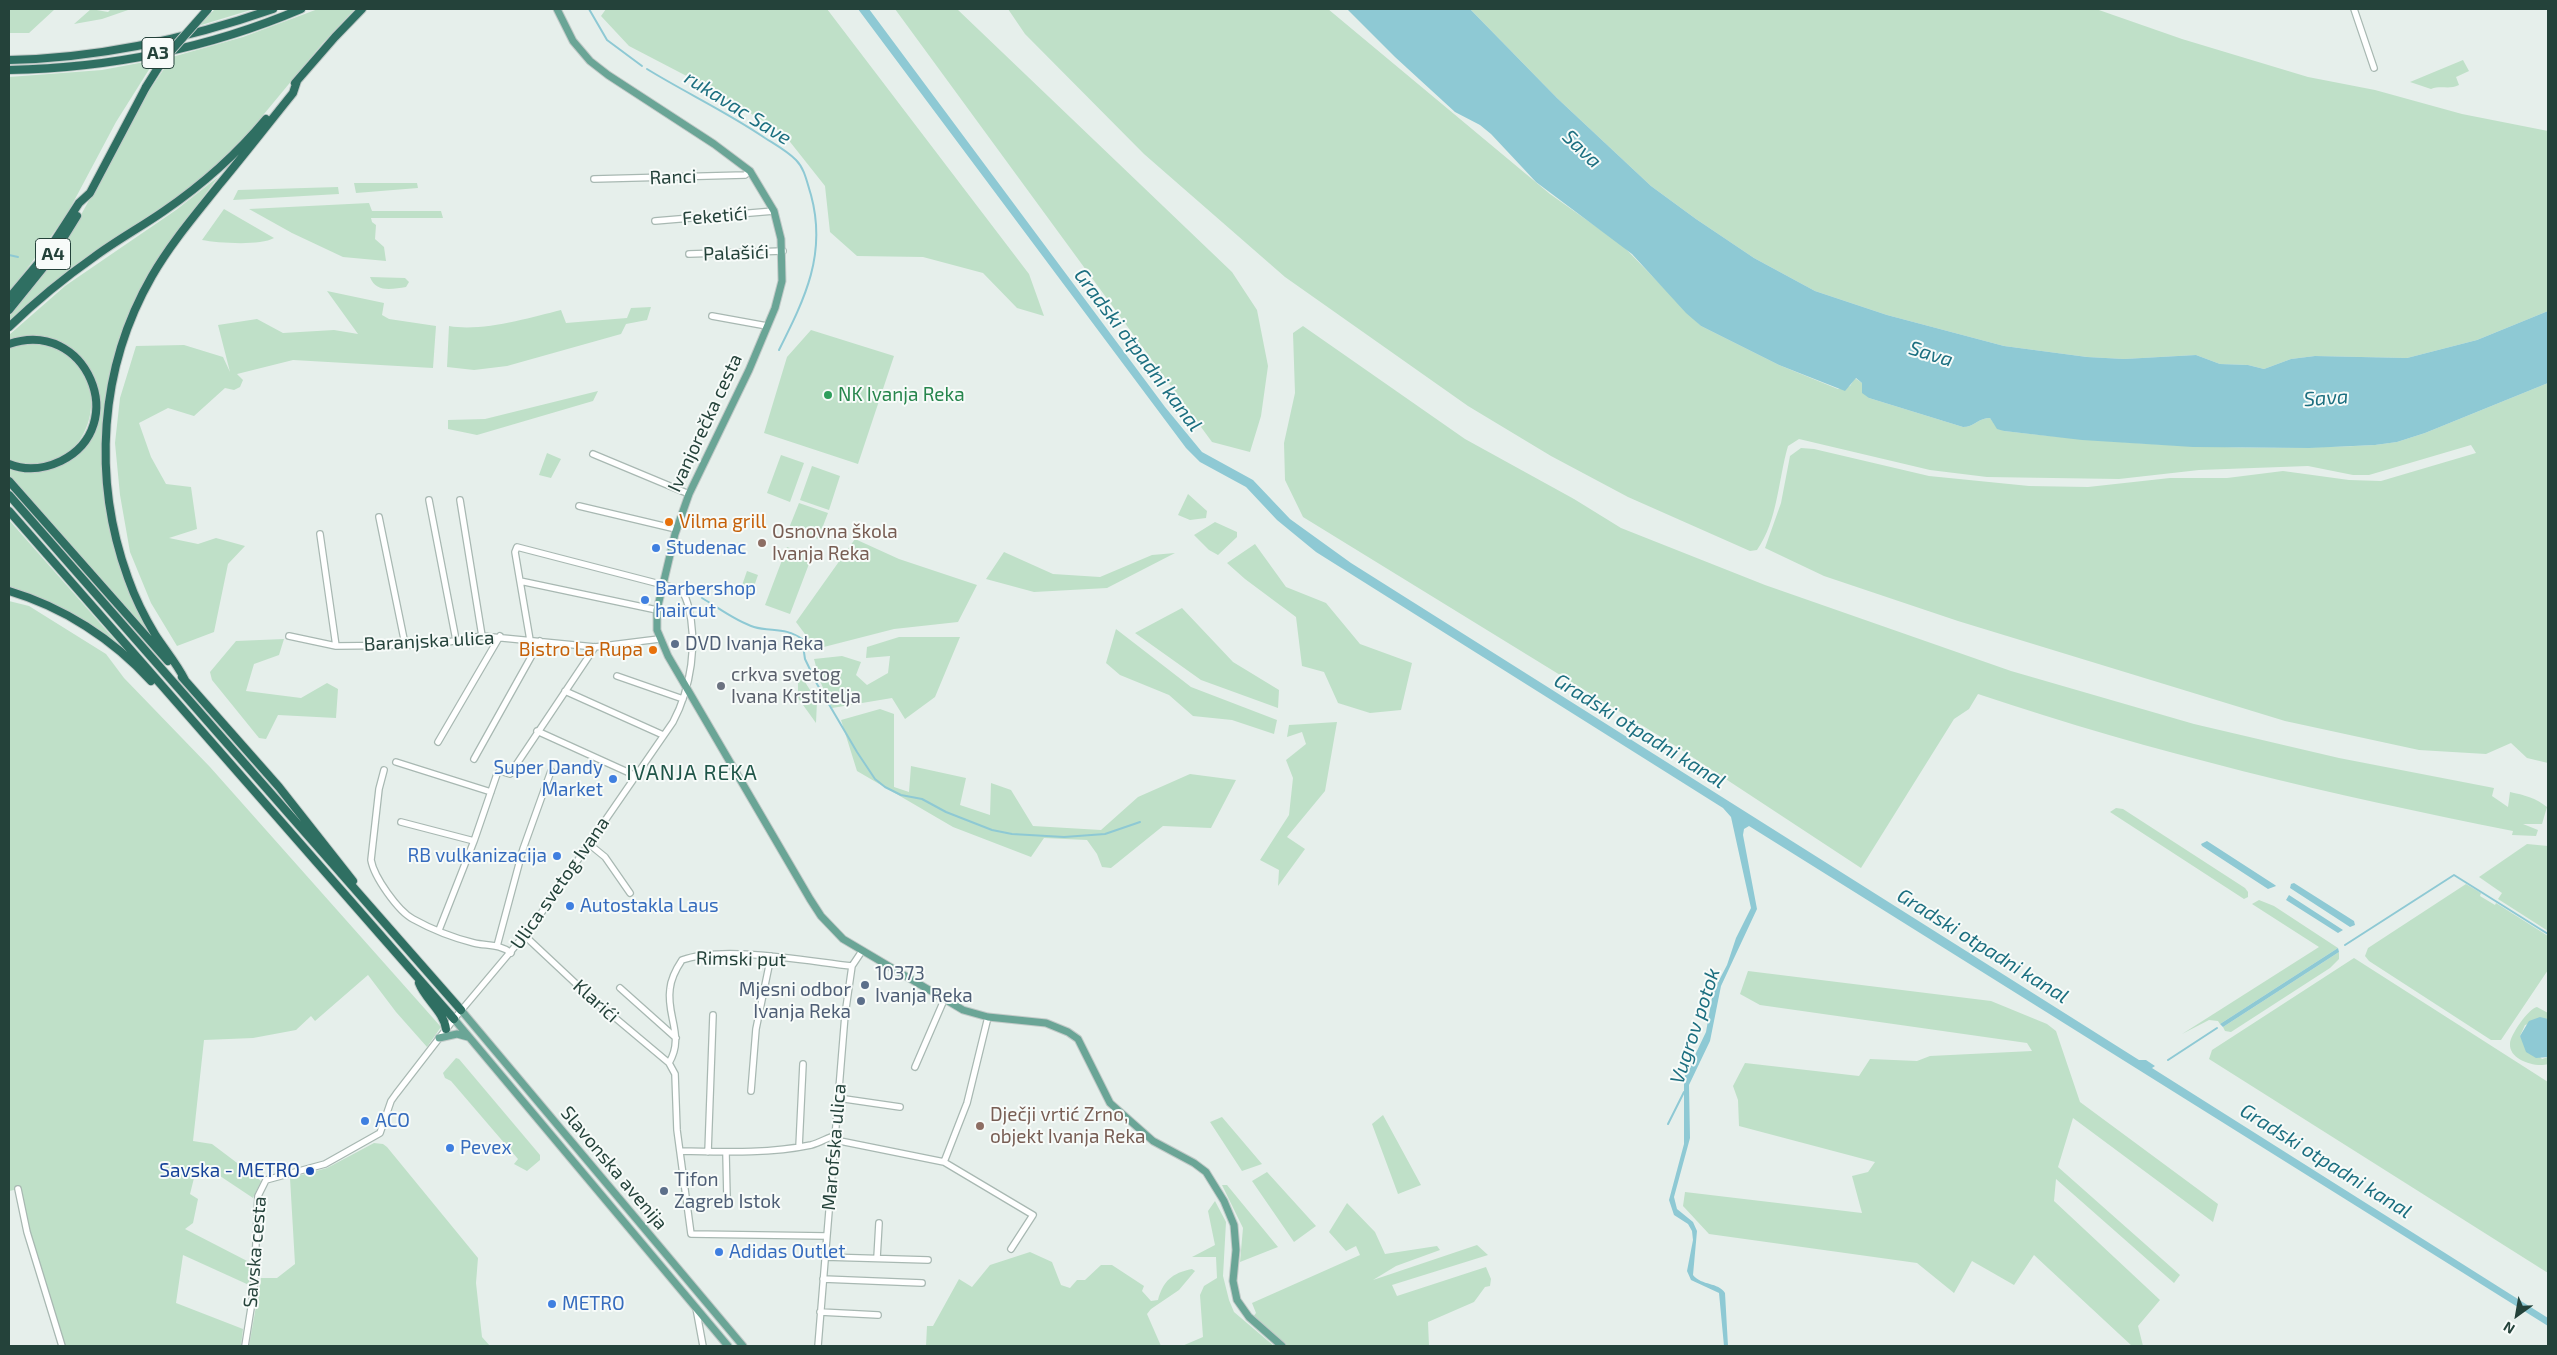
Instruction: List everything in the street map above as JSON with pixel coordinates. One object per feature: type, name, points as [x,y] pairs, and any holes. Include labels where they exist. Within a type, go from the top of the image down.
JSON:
[{"type":"highway","points":[[9,298],[46,254],[79,203],[90,193],[146,87],[186,31],[208,9]]},
{"type":"highway","name":"A3","points":[[9,60],[85,54],[155,43],[233,23],[273,9]]},
{"type":"highway","name":"A3","points":[[9,70],[92,64],[153,54],[238,32],[301,9]]},
{"type":"highway","points":[[9,327],[36,301],[94,257],[164,211],[209,177],[246,144],[334,37],[362,9]]},
{"type":"highway","points":[[185,680],[143,612],[128,580],[119,552],[107,488],[104,453],[110,388],[128,327],[152,276],[194,216],[293,93],[297,81]]},
{"type":"highway","name":"A4","points":[[9,310],[51,258],[90,193]]},
{"type":"highway","points":[[9,344],[37,340],[57,344],[68,350],[88,372],[94,387],[96,402],[94,419],[89,434],[71,455],[56,464],[38,468],[9,464]]},
{"type":"highway","points":[[9,480],[316,832],[352,879],[356,891]]},
{"type":"highway","points":[[9,495],[461,1010]]},
{"type":"highway","points":[[9,511],[454,1019]]},
{"type":"highway","points":[[9,591],[60,611],[83,624],[134,662],[173,704],[182,708]]},
{"type":"highway","points":[[417,976],[424,993],[443,1019],[446,1029]]},
{"type":"main road","name":"Ivanjorečka cesta","points":[[557,9],[573,41],[590,61],[606,74],[714,144],[750,171],[774,211],[782,251],[782,281],[767,326],[689,494],[676,529],[657,610],[659,639],[815,907],[836,933],[862,951],[962,1010],[988,1017],[1046,1023],[1068,1032],[1082,1046],[1105,1096],[1116,1109],[1158,1144],[1194,1162],[1206,1172],[1224,1201],[1234,1225],[1236,1250],[1233,1281],[1237,1300],[1249,1318],[1282,1346]]},
{"type":"main road","name":"Slavonska avenija","points":[[461,1010],[743,1346]]},
{"type":"main road","name":"Slavonska avenija","points":[[454,1019],[728,1346]]},
{"type":"main road","points":[[439,1038],[457,1034],[470,1037]]},
{"type":"street","points":[[2354,9],[2374,68]]},
{"type":"street","name":"Ranci","points":[[594,179],[745,175],[750,171]]},
{"type":"street","name":"Feketići","points":[[655,221],[774,211]]},
{"type":"street","name":"Palašići","points":[[689,254],[782,251]]},
{"type":"street","points":[[712,316],[767,326]]},
{"type":"street","points":[[593,454],[689,494]]},
{"type":"street","points":[[429,500],[456,640]]},
{"type":"street","points":[[460,500],[482,636]]},
{"type":"street","points":[[579,506],[676,529]]},
{"type":"street","points":[[379,517],[406,644]]},
{"type":"street","points":[[320,534],[336,646]]},
{"type":"street","points":[[530,640],[515,552],[517,547],[662,586]]},
{"type":"street","points":[[520,581],[657,610]]},
{"type":"street","name":"Ulica svetog Ivana","points":[[454,1019],[525,936],[634,775],[673,722],[684,699],[693,630],[682,591],[662,586]]},
{"type":"street","name":"Baranjska ulica","points":[[288,636],[336,646],[432,645],[482,636],[500,636],[595,647],[659,639]]},
{"type":"street","points":[[438,742],[500,636]]},
{"type":"street","points":[[474,759],[540,641]]},
{"type":"street","points":[[439,930],[474,841],[497,774],[500,771],[510,774],[595,647]]},
{"type":"street","points":[[617,676],[684,699]]},
{"type":"street","points":[[565,691],[663,735]]},
{"type":"street","points":[[537,731],[634,775]]},
{"type":"street","points":[[396,762],[491,792]]},
{"type":"street","points":[[384,770],[376,806],[372,866],[385,888],[406,914],[469,942],[497,946],[511,953]]},
{"type":"street","points":[[497,946],[523,849],[551,771]]},
{"type":"street","points":[[401,822],[474,841]]},
{"type":"street","points":[[589,844],[605,857],[630,893]]},
{"type":"street","name":"Klarići","points":[[525,936],[588,995],[668,1063]]},
{"type":"street","name":"Marofska ulica","points":[[818,1346],[838,1098],[852,966],[862,951]]},
{"type":"street","name":"Rimski put","points":[[668,1063],[675,1052],[676,1038],[669,991],[673,975],[682,960],[695,955],[771,956],[852,966]]},
{"type":"street","points":[[751,1091],[756,1029],[771,956]]},
{"type":"street","points":[[620,988],[676,1038]]},
{"type":"street","points":[[915,1067],[944,1000]]},
{"type":"street","points":[[708,1152],[713,1016]]},
{"type":"street","points":[[944,1162],[967,1103],[988,1017]]},
{"type":"street","name":"Savska cesta","points":[[245,1346],[254,1289],[258,1196],[263,1183],[276,1176],[332,1161],[380,1133],[391,1101],[454,1019]]},
{"type":"street","points":[[668,1063],[675,1074],[680,1152],[691,1234],[826,1236]]},
{"type":"street","points":[[799,1147],[803,1064]]},
{"type":"street","points":[[838,1098],[900,1107]]},
{"type":"street","points":[[680,1152],[726,1153],[799,1147],[836,1137],[944,1162],[1033,1215],[1011,1249]]},
{"type":"street","points":[[726,1153],[727,1198]]},
{"type":"street","points":[[18,1189],[27,1232],[62,1346]]},
{"type":"street","points":[[877,1258],[879,1223]]},
{"type":"street","points":[[825,1257],[928,1260]]},
{"type":"street","points":[[822,1279],[922,1283]]},
{"type":"street","points":[[696,1306],[703,1346]]},
{"type":"street","points":[[820,1312],[878,1315]]},
{"type":"green space","points":[[9,9],[55,9],[29,33],[9,33]]},
{"type":"green space","points":[[91,9],[108,12],[111,9],[131,9],[102,19],[74,24]]},
{"type":"green space","points":[[215,9],[254,9],[198,26]]},
{"type":"green space","points":[[318,9],[355,9],[322,44],[240,143],[183,193],[72,267],[9,321],[9,316],[41,278],[70,235],[147,94],[172,57],[243,37]]},
{"type":"green space","points":[[606,9],[827,9],[1029,274],[1044,316],[1017,308],[983,273],[923,257],[857,256],[830,232],[825,186],[783,133],[702,84],[629,46],[601,16]]},
{"type":"green space","points":[[895,9],[957,9],[1232,272],[1257,310],[1268,366],[1261,416],[1250,452],[1212,442]]},
{"type":"green space","points":[[1008,9],[1328,9],[1550,194],[1622,245],[1701,326],[1779,365],[1838,389],[1850,386],[1855,378],[1862,383],[1869,398],[1963,427],[1990,418],[1995,425],[2004,431],[2096,440],[2189,446],[2282,448],[2375,445],[2397,442],[2425,433],[2548,383],[2548,763],[2527,758],[2511,743],[2486,754],[2419,750],[2285,721],[1958,621],[1824,576],[1765,548],[1781,503],[1790,456],[1801,448],[1814,449],[1929,476],[2029,486],[2088,487],[2170,478],[2227,478],[2283,471],[2349,480],[2381,481],[2476,453],[2471,445],[2369,475],[2353,475],[2308,466],[2199,470],[2119,479],[1987,477],[1930,470],[1799,439],[1788,446],[1777,500],[1764,538],[1757,550],[1750,551],[1628,497],[1551,456],[1468,406],[1285,277],[1144,154],[1025,34]]},
{"type":"green space","points":[[1470,9],[2096,9],[2182,39],[2308,77],[2375,90],[2462,114],[2548,131],[2548,311],[2477,340],[2407,358],[2315,356],[2291,359],[2264,369],[2248,365],[2220,364],[2196,355],[2124,359],[2087,357],[2004,346],[1887,315],[1815,291],[1754,258],[1651,186],[1557,98]]},
{"type":"green space","points":[[155,60],[116,122],[66,216],[9,293],[9,77],[102,70]]},
{"type":"green space","points":[[2463,60],[2469,71],[2456,77],[2459,85],[2431,89],[2410,82]]},
{"type":"green space","points":[[218,177],[174,237],[121,338],[112,365],[104,412],[102,462],[108,517],[114,544],[157,643],[9,476],[9,468],[25,472],[43,471],[54,468],[79,454],[94,434],[99,409],[96,385],[85,363],[67,346],[41,337],[9,340],[9,335],[65,286],[176,210]]},
{"type":"green space","points":[[354,183],[417,183],[418,188],[356,193]]},
{"type":"green space","points":[[338,187],[339,194],[233,200],[238,190]]},
{"type":"green space","points":[[369,203],[372,211],[441,211],[443,218],[371,218],[372,222],[376,225],[375,239],[384,247],[386,261],[343,257],[292,233],[249,209]]},
{"type":"green space","points":[[224,209],[274,238],[268,241],[249,243],[202,240]]},
{"type":"green space","points":[[370,277],[405,278],[409,282],[406,287],[385,289],[376,286]]},
{"type":"green space","points":[[327,291],[384,303],[382,315],[389,319],[436,326],[433,368],[293,360],[237,374],[243,380],[240,387],[234,390],[225,388],[194,416],[168,408],[139,423],[151,457],[166,484],[191,487],[197,529],[169,538],[198,544],[216,538],[245,546],[228,564],[214,632],[177,646],[151,603],[130,552],[120,495],[115,443],[120,398],[136,346],[184,345],[223,357],[230,372],[218,325],[257,319],[283,333],[334,330],[358,334]]},
{"type":"green space","points":[[651,307],[647,320],[626,324],[621,334],[507,366],[474,370],[447,367],[449,326],[491,326],[561,310],[566,323],[627,318],[631,308]]},
{"type":"green space","points":[[1303,326],[1465,439],[1574,499],[1621,528],[1765,585],[2011,671],[2194,724],[2339,758],[2494,788],[2492,796],[2508,807],[2510,792],[2525,796],[2539,801],[2547,807],[2542,824],[2523,824],[2538,830],[2536,836],[2512,835],[2513,831],[2378,803],[2176,754],[1978,694],[1969,709],[1954,719],[1861,868],[1674,745],[1303,517],[1285,480],[1284,443],[1295,393],[1293,333]]},
{"type":"green space","name":"NK Ivanja Reka","points":[[811,330],[894,356],[858,464],[764,433],[787,357]]},
{"type":"green space","points":[[31,343],[62,352],[82,370],[90,392],[90,417],[80,439],[63,456],[39,465],[9,460],[9,348]]},
{"type":"green space","points":[[598,391],[593,401],[477,435],[448,429],[448,420],[485,419]]},
{"type":"green space","points":[[547,453],[561,459],[551,478],[539,475]]},
{"type":"green space","points":[[781,455],[804,463],[790,502],[767,493]]},
{"type":"green space","points":[[812,466],[840,476],[829,510],[800,500]]},
{"type":"green space","points":[[1188,494],[1207,511],[1206,518],[1190,520],[1178,515]]},
{"type":"green space","points":[[799,503],[828,513],[818,539],[789,528]]},
{"type":"green space","points":[[9,520],[122,648],[94,627],[9,588]]},
{"type":"green space","points":[[1215,522],[1237,532],[1237,537],[1218,555],[1209,550],[1194,535]]},
{"type":"green space","points":[[855,539],[899,559],[977,585],[958,622],[894,629],[816,649],[796,622]]},
{"type":"green space","points":[[1255,544],[1286,587],[1326,603],[1360,644],[1412,663],[1401,710],[1370,713],[1338,703],[1324,672],[1302,666],[1296,617],[1245,579],[1227,563]]},
{"type":"green space","points":[[787,547],[812,556],[790,614],[765,605]]},
{"type":"green space","points":[[1004,552],[1053,574],[1100,577],[1152,555],[1175,553],[1107,588],[1034,592],[986,579]]},
{"type":"green space","points":[[747,571],[758,575],[751,595],[740,591]]},
{"type":"green space","points":[[9,601],[29,606],[106,654],[124,678],[210,767],[441,1027],[427,1047],[396,1012],[368,975],[315,1021],[311,1016],[296,1030],[253,1038],[204,1040],[193,1141],[212,1144],[261,1181],[253,1198],[205,1166],[195,1174],[190,1194],[198,1199],[193,1223],[185,1229],[251,1263],[249,1285],[183,1255],[176,1303],[243,1329],[241,1346],[65,1346],[34,1251],[19,1189],[9,1191]]},
{"type":"green space","points":[[1182,608],[1233,662],[1279,690],[1278,708],[1201,680],[1135,633]]},
{"type":"green space","points":[[1116,629],[1191,687],[1277,720],[1274,734],[1232,720],[1193,716],[1169,695],[1120,675],[1106,663]]},
{"type":"green space","points":[[899,637],[960,637],[935,697],[905,719],[892,698],[832,708],[820,681],[814,659],[842,656],[861,662],[856,675],[867,685],[888,673],[890,656],[866,658],[867,647]]},
{"type":"green space","points":[[284,639],[279,655],[254,664],[246,691],[301,698],[327,683],[338,689],[336,718],[278,715],[266,739],[259,738],[212,680],[210,672],[236,641]]},
{"type":"green space","points":[[798,671],[817,701],[816,723],[798,698]]},
{"type":"green space","points":[[880,709],[894,714],[894,787],[909,792],[911,766],[966,778],[960,805],[990,815],[991,783],[1011,790],[1033,826],[1101,830],[1138,797],[1190,774],[1236,780],[1211,828],[1163,826],[1111,868],[1102,867],[1097,854],[1087,840],[1044,838],[1031,857],[953,827],[857,771],[841,720]]},
{"type":"green space","points":[[1337,722],[1325,791],[1287,837],[1305,849],[1278,886],[1279,870],[1260,860],[1289,815],[1293,778],[1286,760],[1306,744],[1302,732],[1287,737],[1289,725]]},
{"type":"green space","points":[[2116,808],[2123,809],[2245,888],[2248,892],[2248,897],[2244,899],[2110,812]]},
{"type":"green space","points":[[2527,844],[2548,846],[2548,931],[2498,899],[2502,893],[2479,877]]},
{"type":"green space","points":[[2466,884],[2481,893],[2480,896],[2495,905],[2496,903],[2548,936],[2548,970],[2501,1040],[2491,1040],[2369,961],[2365,956],[2368,948]]},
{"type":"green space","points":[[2259,900],[2274,906],[2338,948],[2220,1024],[2218,1021],[2209,1020],[2182,1034],[2319,947],[2252,904]]},
{"type":"green space","points":[[2339,952],[2339,959],[2330,968],[2231,1032],[2225,1031],[2223,1027]]},
{"type":"green space","points":[[2354,958],[2548,1082],[2548,1273],[2209,1059],[2212,1050]]},
{"type":"green space","points":[[1748,971],[1991,1001],[2047,1024],[2056,1031],[2080,1102],[2218,1204],[2213,1222],[2073,1118],[2058,1167],[2180,1275],[2174,1283],[2056,1179],[2054,1201],[2160,1300],[2138,1326],[2143,1346],[2132,1346],[2034,1255],[2014,1285],[1972,1261],[1954,1293],[1917,1263],[1709,1234],[1683,1206],[1685,1192],[1862,1213],[1852,1176],[1868,1172],[1875,1162],[1739,1126],[1738,1100],[1733,1086],[1745,1063],[1859,1076],[1870,1059],[1917,1061],[1930,1056],[2032,1051],[2027,1043],[1760,1005],[1740,994]]},
{"type":"green space","points":[[2537,1007],[2548,1013],[2548,1019],[2525,1025],[2520,1036],[2542,1059],[2548,1057],[2548,1064],[2543,1065],[2524,1062],[2514,1054],[2510,1044],[2520,1022],[2529,1012]]},
{"type":"green space","points":[[456,1058],[459,1059],[540,1155],[540,1160],[527,1171],[514,1164],[518,1159],[451,1081],[445,1078],[443,1073]]},
{"type":"green space","points":[[1383,1115],[1421,1185],[1398,1194],[1372,1124]]},
{"type":"green space","points":[[1222,1117],[1262,1164],[1242,1171],[1210,1122]]},
{"type":"green space","points":[[374,1143],[383,1144],[387,1147],[478,1258],[476,1283],[482,1337],[490,1346],[249,1346],[261,1278],[277,1278],[295,1264],[290,1178],[327,1168]]},
{"type":"green space","points":[[1267,1172],[1316,1226],[1294,1242],[1252,1181]]},
{"type":"green space","points":[[1222,1185],[1227,1185],[1278,1247],[1240,1262],[1243,1228]]},
{"type":"green space","points":[[1215,1201],[1226,1222],[1223,1276],[1229,1300],[1234,1312],[1274,1346],[1182,1346],[1203,1337],[1200,1295],[1204,1286],[1217,1278],[1216,1257],[1192,1257],[1215,1245],[1208,1211]]},
{"type":"green space","points":[[1347,1203],[1375,1232],[1385,1254],[1437,1246],[1440,1250],[1396,1266],[1373,1280],[1477,1245],[1488,1255],[1392,1285],[1397,1296],[1486,1267],[1491,1279],[1490,1286],[1485,1287],[1474,1302],[1428,1322],[1429,1346],[1286,1346],[1253,1317],[1256,1313],[1252,1303],[1360,1255],[1356,1246],[1346,1251],[1329,1232]]},
{"type":"green space","points":[[1030,1252],[1052,1262],[1061,1285],[1070,1288],[1077,1280],[1085,1280],[1101,1265],[1112,1265],[1144,1286],[1142,1291],[1151,1301],[1158,1300],[1169,1279],[1179,1273],[1192,1269],[1195,1271],[1179,1290],[1151,1309],[1147,1314],[1161,1346],[926,1346],[927,1326],[933,1326],[959,1279],[972,1287],[990,1265]]},
{"type":"water","points":[[858,9],[869,9],[1165,407],[1202,452],[1253,480],[1290,519],[1351,563],[2139,1060],[2146,1060],[2155,1066],[2152,1068],[2548,1318],[2548,1326],[1749,826],[1744,829],[1743,835],[1757,909],[1721,986],[1710,1041],[1689,1085],[1690,1138],[1674,1197],[1677,1209],[1693,1222],[1697,1231],[1693,1275],[1701,1281],[1718,1287],[1725,1293],[1728,1346],[1724,1346],[1719,1293],[1691,1280],[1687,1271],[1693,1240],[1692,1231],[1688,1224],[1674,1215],[1669,1200],[1684,1144],[1684,1078],[1706,1032],[1713,992],[1727,965],[1736,938],[1751,908],[1731,817],[1723,808],[1316,552],[1277,520],[1246,487],[1200,462],[1186,448]]},
{"type":"water","name":"Sava","points":[[1347,9],[1470,9],[1557,98],[1651,186],[1754,258],[1815,291],[1887,315],[2004,346],[2087,357],[2124,359],[2196,355],[2220,364],[2248,365],[2264,369],[2291,359],[2315,356],[2407,358],[2477,340],[2548,311],[2548,383],[2425,433],[2397,442],[2309,448],[2193,447],[2082,440],[2004,431],[1997,429],[1990,418],[1963,427],[1869,398],[1862,393],[1862,383],[1856,378],[1845,391],[1779,365],[1701,326],[1686,313],[1632,254],[1536,182],[1491,134],[1480,125],[1455,112],[1395,57]]},
{"type":"water","points":[[2207,841],[2276,886],[2268,889],[2202,846],[2201,844]]},
{"type":"water","points":[[2294,883],[2354,921],[2355,925],[2350,927],[2290,888],[2291,884]]},
{"type":"water","points":[[2289,895],[2343,930],[2338,933],[2286,900]]},
{"type":"water","points":[[2338,948],[2339,952],[2223,1027],[2220,1024]]},
{"type":"water","points":[[2540,1017],[2548,1019],[2548,1057],[2536,1058],[2526,1052],[2520,1036],[2529,1021]]},
{"type":"waterway","name":"rukavac Save","points":[[589,9],[607,40],[642,66]]},
{"type":"waterway","name":"rukavac Save","points":[[647,69],[781,148],[796,160],[804,172],[815,216],[815,256],[805,294],[779,350]]},
{"type":"waterway","points":[[9,255],[18,257]]},
{"type":"waterway","name":"rukavac Save","points":[[702,598],[734,618],[754,627],[778,630],[796,635],[802,639],[805,659],[817,684],[857,752],[875,779],[885,787],[901,795],[922,799],[946,812],[992,830],[1012,834],[1064,837],[1105,834],[1140,822]]},
{"type":"waterway","points":[[2345,945],[2454,875],[2548,934]]},
{"type":"waterway","points":[[2168,1060],[2217,1028]]},
{"type":"waterway","name":"Vugrov potok","points":[[1668,1124],[1684,1092]]},
{"type":"place","name":"NK Ivanja Reka","points":[[828,395]]},
{"type":"place","name":"Vilma grill","points":[[669,522]]},
{"type":"place","name":"Osnovna škola Ivanja Reka","points":[[762,543]]},
{"type":"place","name":"Studenac","points":[[656,548]]},
{"type":"place","name":"Barbershop haircut","points":[[645,600]]},
{"type":"place","name":"DVD Ivanja Reka","points":[[675,644]]},
{"type":"place","name":"Bistro La Rupa","points":[[653,650]]},
{"type":"place","name":"crkva svetog Ivana Krstitelja","points":[[721,686]]},
{"type":"place","name":"Super Dandy Market","points":[[613,779]]},
{"type":"place","name":"RB vulkanizacija","points":[[557,856]]},
{"type":"place","name":"Autostakla Laus","points":[[570,906]]},
{"type":"place","name":"10373 Ivanja Reka","points":[[865,985]]},
{"type":"place","name":"Mjesni odbor Ivanja Reka","points":[[861,1001]]},
{"type":"place","name":"ACO","points":[[365,1121]]},
{"type":"place","name":"Dječji vrtić Zrno, objekt Ivanja Reka","points":[[980,1126]]},
{"type":"place","name":"Pevex","points":[[450,1148]]},
{"type":"place","name":"Savska - METRO","points":[[310,1171]]},
{"type":"place","name":"Tifon Zagreb Istok","points":[[664,1191]]},
{"type":"place","name":"Adidas Outlet","points":[[719,1252]]},
{"type":"place","name":"METRO","points":[[552,1304]]},
{"type":"district","name":"IVANJA REKA","points":[[692,773]]},
{"type":"water label","name":"Gradski otpadni kanal","points":[[1138,350]]},
{"type":"water label","name":"Gradski otpadni kanal","points":[[1640,731]]},
{"type":"water label","name":"Gradski otpadni kanal","points":[[1983,946]]},
{"type":"water label","name":"Gradski otpadni kanal","points":[[2326,1161]]}]
